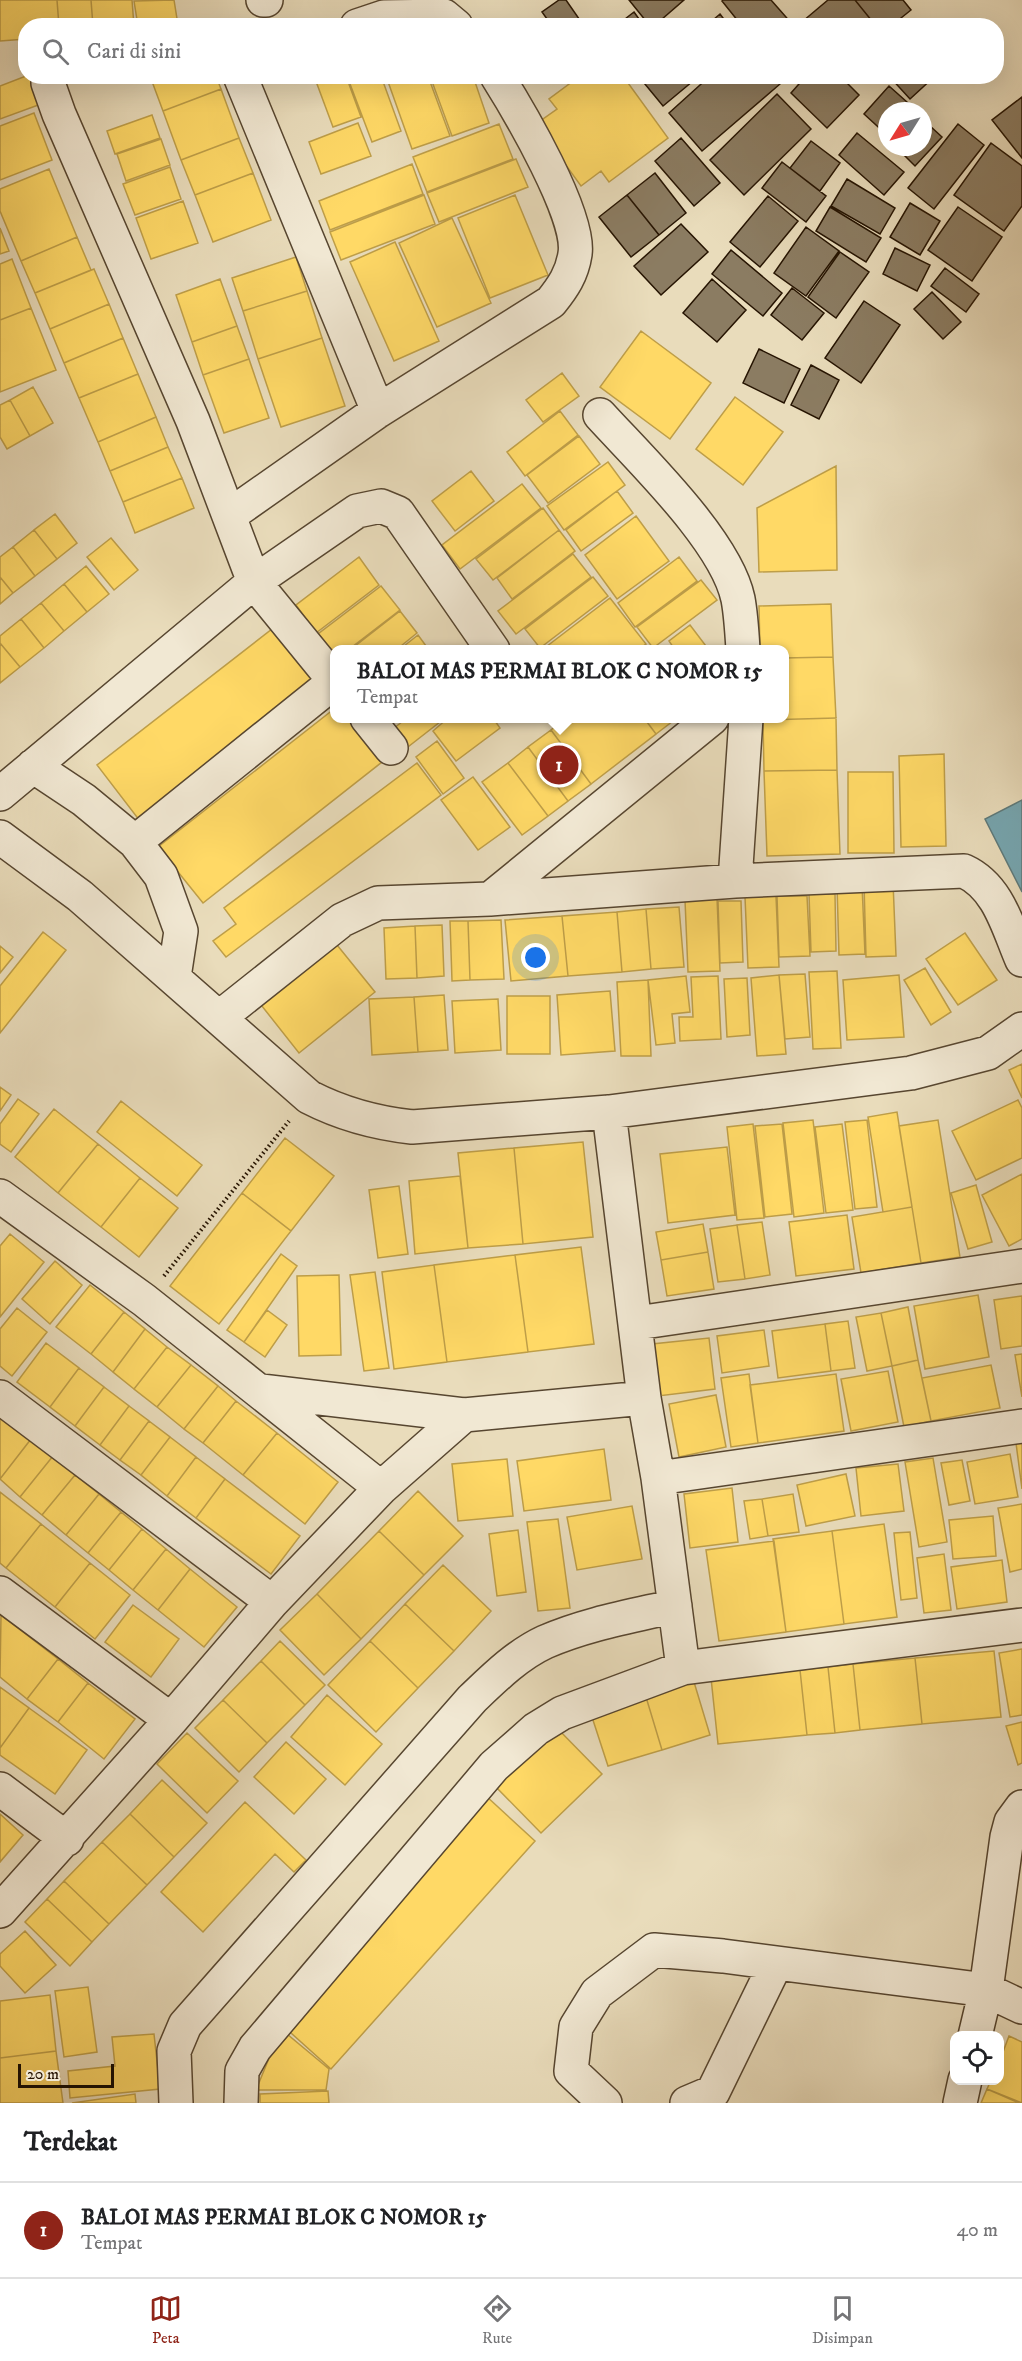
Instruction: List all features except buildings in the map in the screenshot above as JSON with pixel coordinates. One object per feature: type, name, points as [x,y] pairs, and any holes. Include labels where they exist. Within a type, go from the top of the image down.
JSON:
[{"type":"street","points":[[381,18],[444,16],[446,18]]},
{"type":"street","points":[[48,84],[59,114],[137,290],[230,515],[240,550],[254,582],[330,676]]},
{"type":"street","points":[[243,84],[378,411]]},
{"type":"street","points":[[230,515],[378,411],[550,302],[568,280],[576,251],[566,205],[520,113],[502,84]]},
{"type":"street","points":[[600,415],[681,503],[724,566],[738,597],[743,645]]},
{"type":"street","points":[[0,794],[254,582],[357,511],[381,506],[389,507],[398,513],[490,645]]},
{"type":"street","points":[[135,842],[330,684]]},
{"type":"street","points":[[371,723],[391,748]]},
{"type":"street","points":[[490,899],[706,723]]},
{"type":"street","points":[[735,881],[746,723]]},
{"type":"street","points":[[33,766],[84,800],[135,842],[161,876],[182,931],[174,977]]},
{"type":"street","points":[[0,837],[80,896],[309,1097],[332,1109],[359,1117],[412,1126],[609,1112],[911,1073],[988,1053],[1022,1029]]},
{"type":"street","points":[[220,1017],[342,921],[378,903],[490,899],[735,881],[964,871],[977,877],[995,897],[1022,960]]},
{"type":"street","points":[[609,1112],[644,1398],[658,1478],[684,1668]]},
{"type":"street","points":[[0,1196],[144,1300],[381,1488]]},
{"type":"street","points":[[636,1323],[1022,1266]]},
{"type":"street","points":[[261,1391],[464,1415],[644,1398]]},
{"type":"street","points":[[0,1396],[272,1602]]},
{"type":"street","points":[[0,1911],[67,1839],[272,1602],[381,1488],[464,1415]]},
{"type":"street","points":[[658,1478],[1022,1426]]},
{"type":"street","points":[[0,1593],[171,1720]]},
{"type":"street","points":[[176,2103],[174,2051],[185,2025],[472,1699],[518,1658],[544,1643],[582,1629],[675,1606]]},
{"type":"street","points":[[241,2103],[242,2071],[255,2048],[494,1766],[536,1730],[562,1713],[684,1668],[1022,1625]]},
{"type":"street","points":[[0,1789],[67,1839]]},
{"type":"street","points":[[976,2031],[986,1990],[1007,1837],[1011,1822],[1022,1807]]},
{"type":"street","points":[[605,2103],[571,2071],[576,2028],[597,1993],[654,1950],[723,1956],[775,1965],[986,1990],[1022,2007]]},
{"type":"street","points":[[687,2103],[713,2092],[775,1965]]},
{"type":"street","points":[[960,2103],[964,2085]]},
{"type":"path","points":[[144,1300],[309,1097]]},
{"type":"place","name":"BALOI MAS PERMAI BLOK C NOMOR 15","points":[[559,765]]}]
